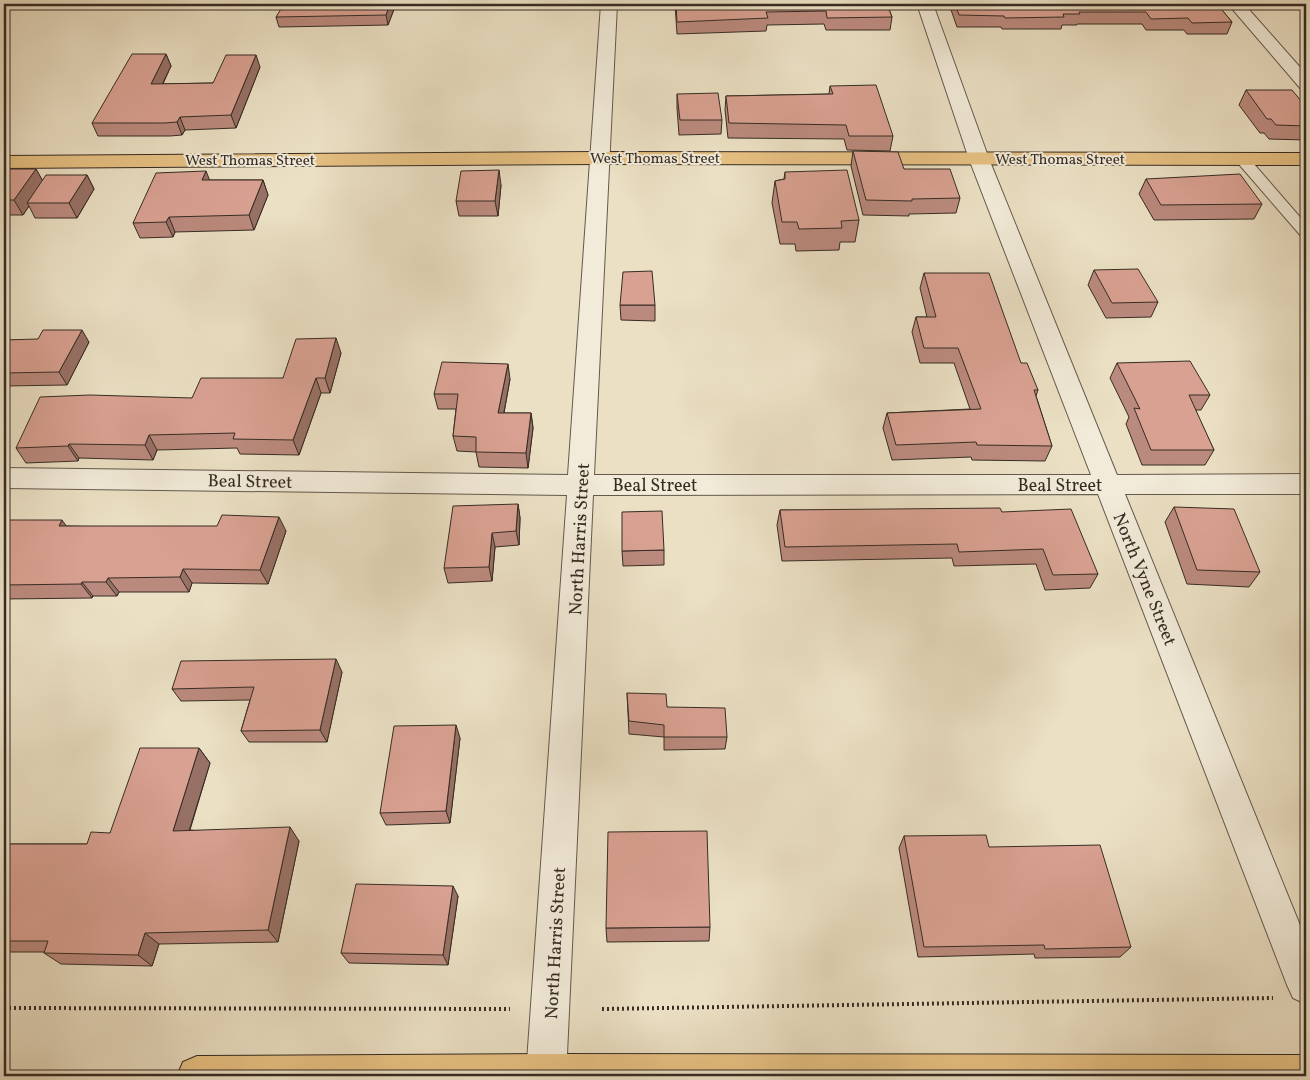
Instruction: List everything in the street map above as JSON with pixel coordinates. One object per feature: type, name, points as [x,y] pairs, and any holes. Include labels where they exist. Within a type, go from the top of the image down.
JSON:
[{"type":"main road","name":"West Thomas Street","points":[[4,162],[599,158],[1306,159]]},
{"type":"main road","points":[[197,1076],[1306,1075]]},
{"type":"street","name":"North Harris Street","points":[[547,1075],[609,4]]},
{"type":"street","name":"North Vyne Street","points":[[925,4],[979,159],[1306,985]]},
{"type":"street","points":[[1236,4],[1306,84]]},
{"type":"street","name":"Beal Street","points":[[4,478],[582,485],[1306,484]]},
{"type":"lane","points":[[1242,159],[1306,233]]},
{"type":"path","points":[[602,1009],[1276,998]]},
{"type":"path","points":[[4,1008],[510,1009]]},
{"type":"building","points":[[284,4],[390,4],[386,15],[276,17]]},
{"type":"building","points":[[676,4],[887,4],[892,17],[827,18],[826,11],[766,12],[768,18],[677,22]]},
{"type":"building","points":[[955,4],[1219,4],[1232,22],[1192,23],[1188,18],[1151,19],[1146,12],[1079,12],[1080,14],[1063,14],[1064,17],[1005,18],[1004,16],[959,15]]},
{"type":"building","points":[[132,54],[166,54],[151,84],[213,83],[226,55],[256,55],[231,115],[180,117],[177,122],[165,123],[92,123]]},
{"type":"building","points":[[876,85],[893,136],[849,136],[846,125],[729,123],[726,96],[833,94],[830,86]]},
{"type":"building","points":[[1246,90],[1292,90],[1306,107],[1306,126],[1276,125],[1271,119],[1267,119]]},
{"type":"building","points":[[718,93],[722,120],[680,120],[677,94]]},
{"type":"building","points":[[853,151],[898,152],[904,169],[950,169],[960,198],[912,199],[912,201],[866,200]]},
{"type":"building","points":[[4,169],[36,169],[14,200],[4,200]]},
{"type":"building","points":[[499,170],[495,201],[456,201],[461,171]]},
{"type":"building","points":[[847,170],[859,220],[841,221],[842,228],[799,229],[797,222],[782,222],[775,181],[785,179],[785,172]]},
{"type":"building","points":[[206,171],[202,180],[263,180],[249,215],[169,217],[166,222],[133,223],[156,173]]},
{"type":"building","points":[[1240,174],[1262,204],[1161,205],[1146,179]]},
{"type":"building","points":[[46,175],[87,175],[69,203],[27,203]]},
{"type":"building","points":[[1138,269],[1158,302],[1112,303],[1094,270]]},
{"type":"building","points":[[652,271],[655,305],[620,305],[623,272]]},
{"type":"building","points":[[924,273],[989,273],[1021,363],[1027,363],[1038,390],[1034,390],[1052,446],[977,445],[976,442],[896,445],[887,413],[981,409],[958,348],[924,348],[916,317],[936,317]]},
{"type":"building","points":[[43,330],[82,330],[59,372],[4,373],[4,340],[38,339]]},
{"type":"building","points":[[336,338],[325,378],[316,378],[293,440],[233,439],[235,433],[149,435],[145,445],[69,444],[68,446],[16,448],[40,397],[90,395],[192,398],[201,378],[283,378],[296,339]]},
{"type":"building","points":[[1190,361],[1210,395],[1189,395],[1214,450],[1151,450],[1134,408],[1140,409],[1117,363]]},
{"type":"building","points":[[442,362],[508,364],[498,413],[531,413],[526,453],[476,452],[476,437],[453,436],[458,394],[434,394]]},
{"type":"building","points":[[518,504],[516,531],[492,533],[489,567],[444,568],[453,506]]},
{"type":"building","points":[[1174,507],[1234,509],[1260,572],[1197,570]]},
{"type":"building","points":[[1000,508],[1002,512],[1071,509],[1098,574],[1053,575],[1043,549],[959,552],[957,544],[785,547],[780,510]]},
{"type":"building","points":[[662,511],[664,550],[622,551],[622,512]]},
{"type":"building","points":[[222,515],[279,517],[260,570],[183,569],[180,577],[108,578],[106,582],[82,582],[81,584],[4,585],[4,520],[62,520],[59,526],[217,526]]},
{"type":"building","points":[[336,659],[320,730],[241,731],[254,687],[172,689],[181,661]]},
{"type":"building","points":[[627,693],[666,694],[667,707],[725,708],[727,737],[664,737],[664,725],[629,721]]},
{"type":"building","points":[[456,725],[446,811],[380,813],[394,726]]},
{"type":"building","points":[[140,748],[199,748],[173,831],[290,827],[268,930],[145,933],[138,955],[44,953],[48,941],[4,941],[4,844],[87,844],[91,832],[110,833]]},
{"type":"building","points":[[707,831],[710,927],[606,928],[608,832]]},
{"type":"building","points":[[986,835],[989,847],[1100,845],[1131,947],[1045,949],[1044,945],[924,947],[904,836]]},
{"type":"building","points":[[356,884],[453,886],[443,955],[341,953]]}]
